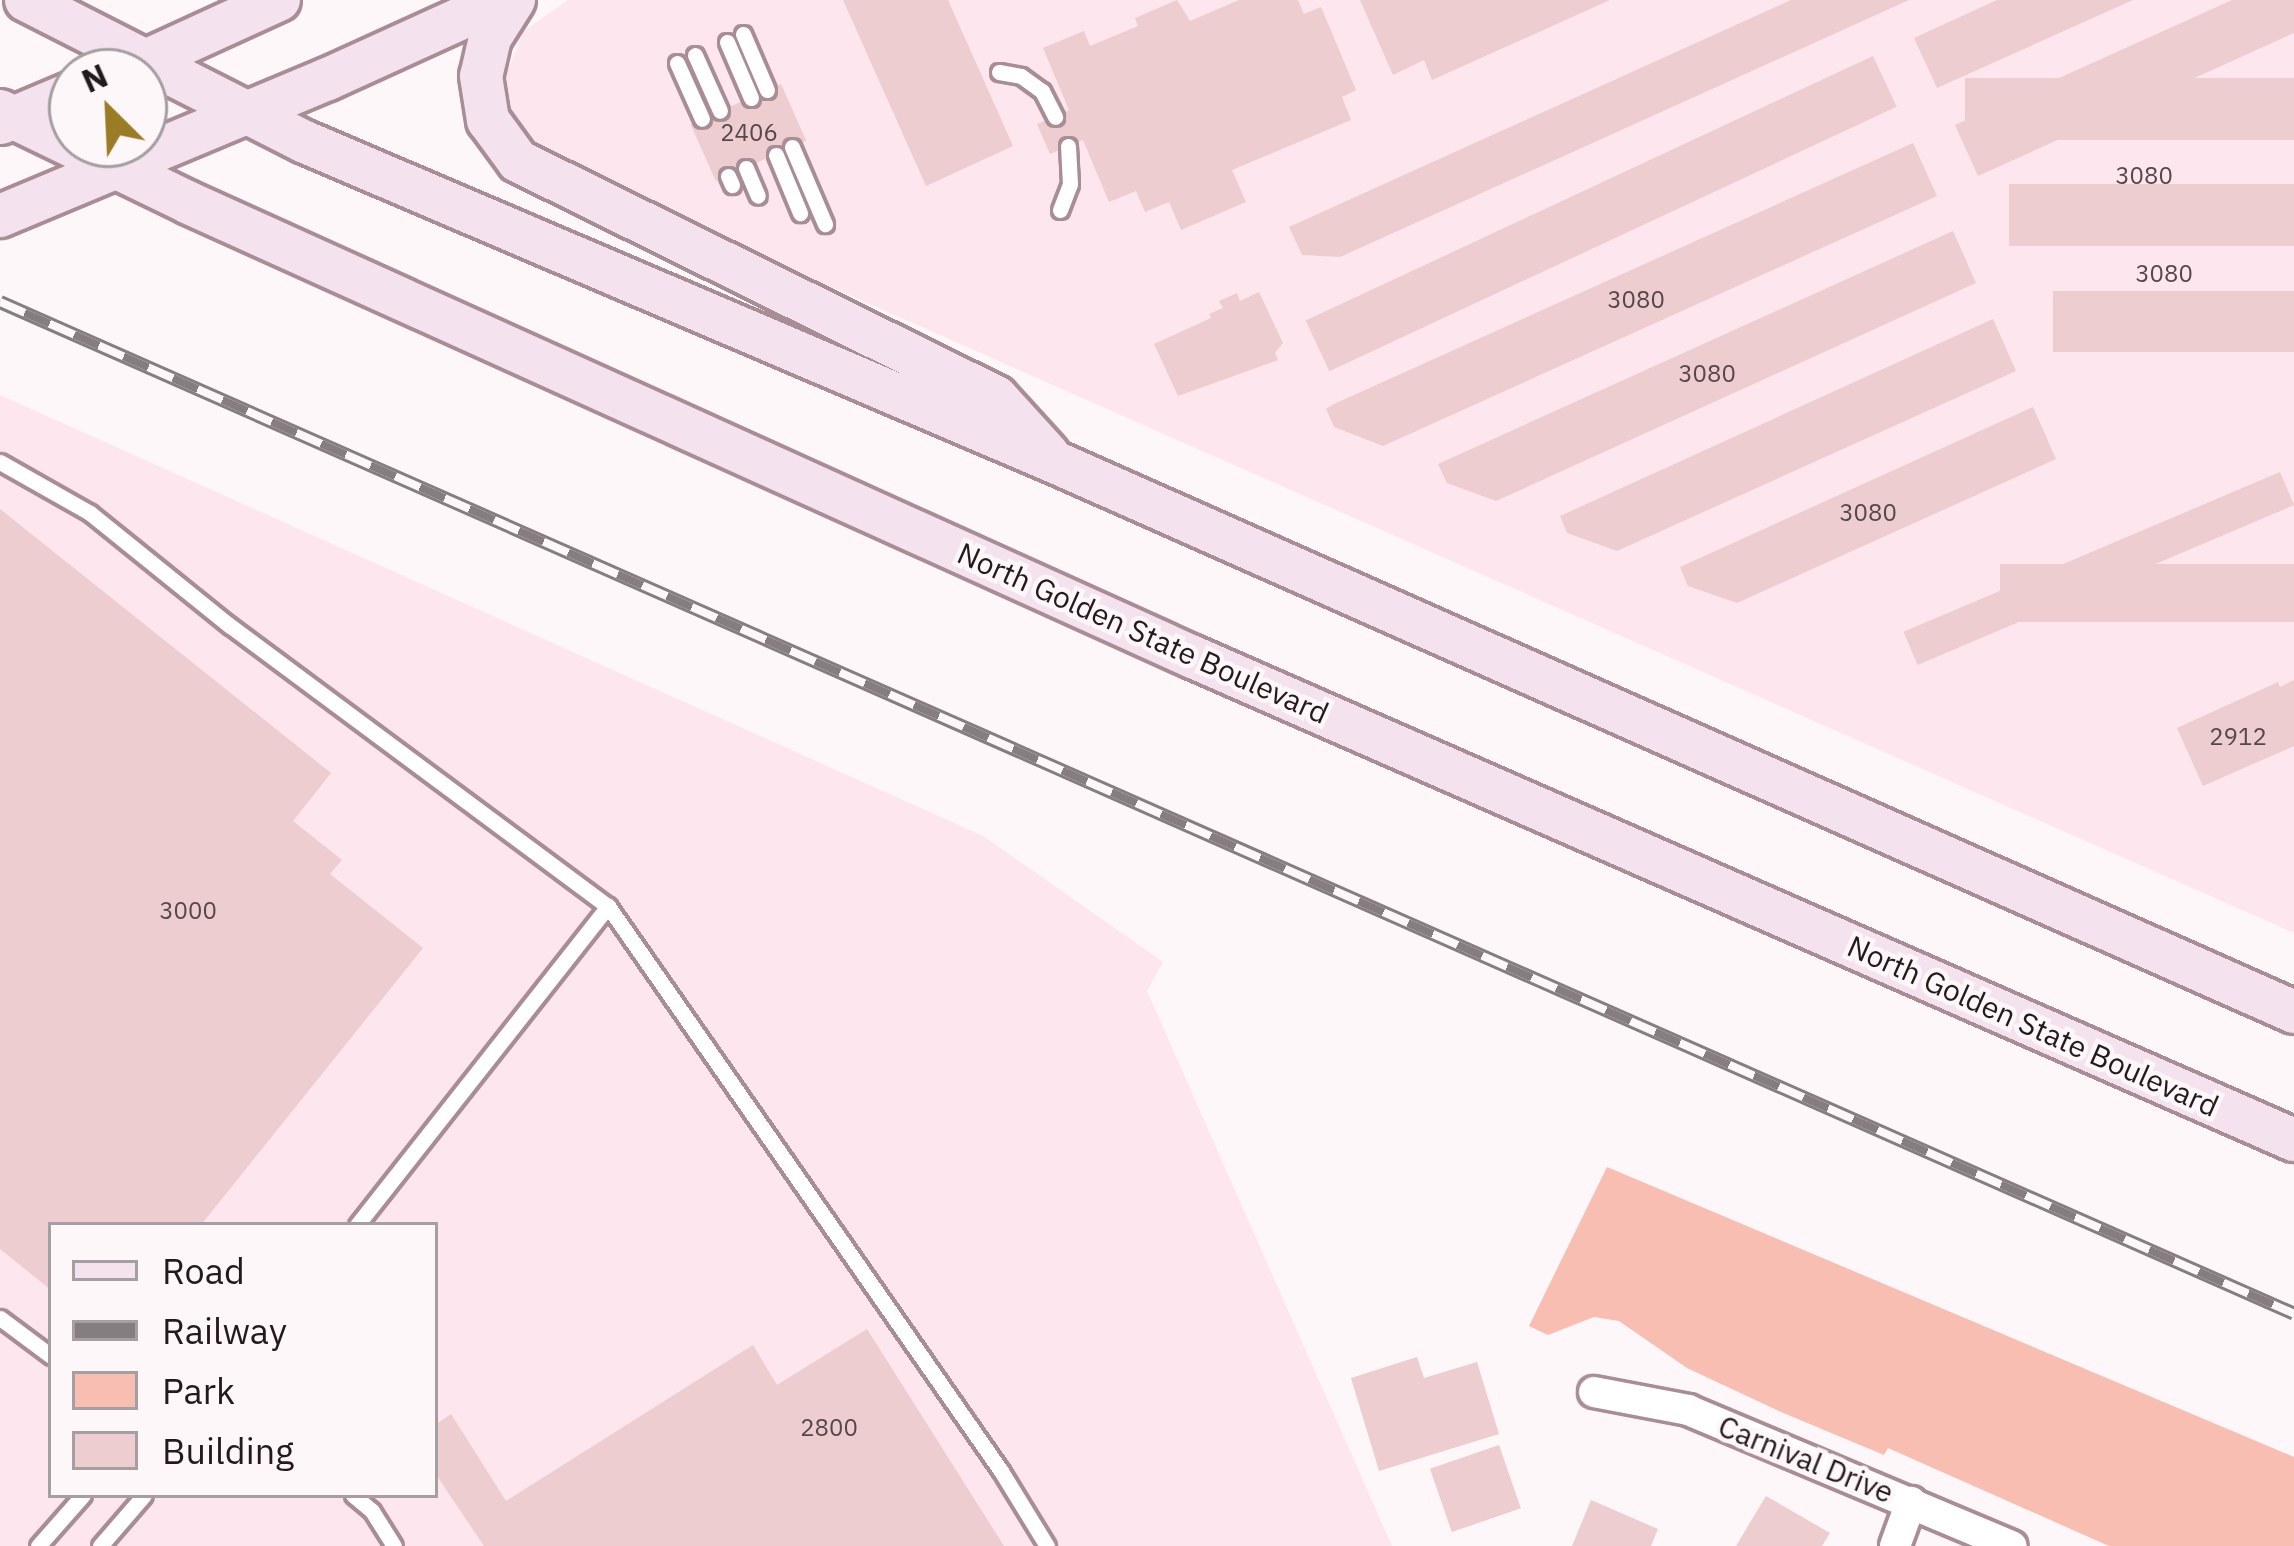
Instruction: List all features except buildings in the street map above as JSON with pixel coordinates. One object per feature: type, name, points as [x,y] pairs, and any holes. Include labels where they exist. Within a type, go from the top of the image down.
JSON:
[{"type":"main road","points":[[26,0],[105,48]]},
{"type":"main road","points":[[168,51],[279,0]]},
{"type":"main road","points":[[168,146],[501,0]]},
{"type":"main road","points":[[514,0],[490,38],[481,76],[488,120],[518,161],[996,397],[1057,463]]},
{"type":"main road","points":[[168,80],[1057,463],[2294,1012]]},
{"type":"main road","points":[[5,117],[48,102]]},
{"type":"main road","name":"North Golden State Boulevard","points":[[5,117],[48,136]]},
{"type":"main road","points":[[0,216],[115,168]]},
{"type":"main road","name":"North Golden State Boulevard","points":[[119,168],[1172,647],[2294,1140]]},
{"type":"street","name":"Carnival Drive","points":[[1594,1392],[1688,1410],[2012,1546]]},
{"type":"street","points":[[1895,1546],[1911,1502]]},
{"type":"lane","points":[[751,98],[735,38],[767,90]]},
{"type":"lane","points":[[695,55],[720,111]]},
{"type":"lane","points":[[677,63],[703,119]]},
{"type":"lane","points":[[999,71],[1021,76],[1042,91],[1054,117]]},
{"type":"lane","points":[[1060,210],[1070,184],[1068,146]]},
{"type":"lane","points":[[792,147],[825,224]]},
{"type":"lane","points":[[776,155],[800,213]]},
{"type":"lane","points":[[746,168],[758,196]]},
{"type":"lane","points":[[0,462],[89,513],[229,625],[608,906],[1001,1471],[1047,1546]]},
{"type":"lane","points":[[359,1222],[608,906]]},
{"type":"lane","points":[[0,1318],[48,1354]]},
{"type":"lane","points":[[38,1546],[80,1498]]},
{"type":"lane","points":[[100,1546],[141,1498]]},
{"type":"lane","points":[[357,1498],[372,1511],[394,1546]]},
{"type":"shaded area","points":[[568,0],[2294,0],[2294,933],[548,162],[512,121],[505,77],[524,31]]},
{"type":"shaded area","points":[[0,395],[983,836],[1163,962],[1147,991],[1392,1546],[0,1546]]},
{"type":"green space","points":[[1607,1167],[2294,1457],[2294,1546],[2109,1546],[1888,1448],[1884,1455],[1781,1412],[1687,1368],[1619,1321],[1594,1317],[1548,1335],[1529,1326]]},
{"type":"railway","points":[[0,302],[2294,1314]]}]
